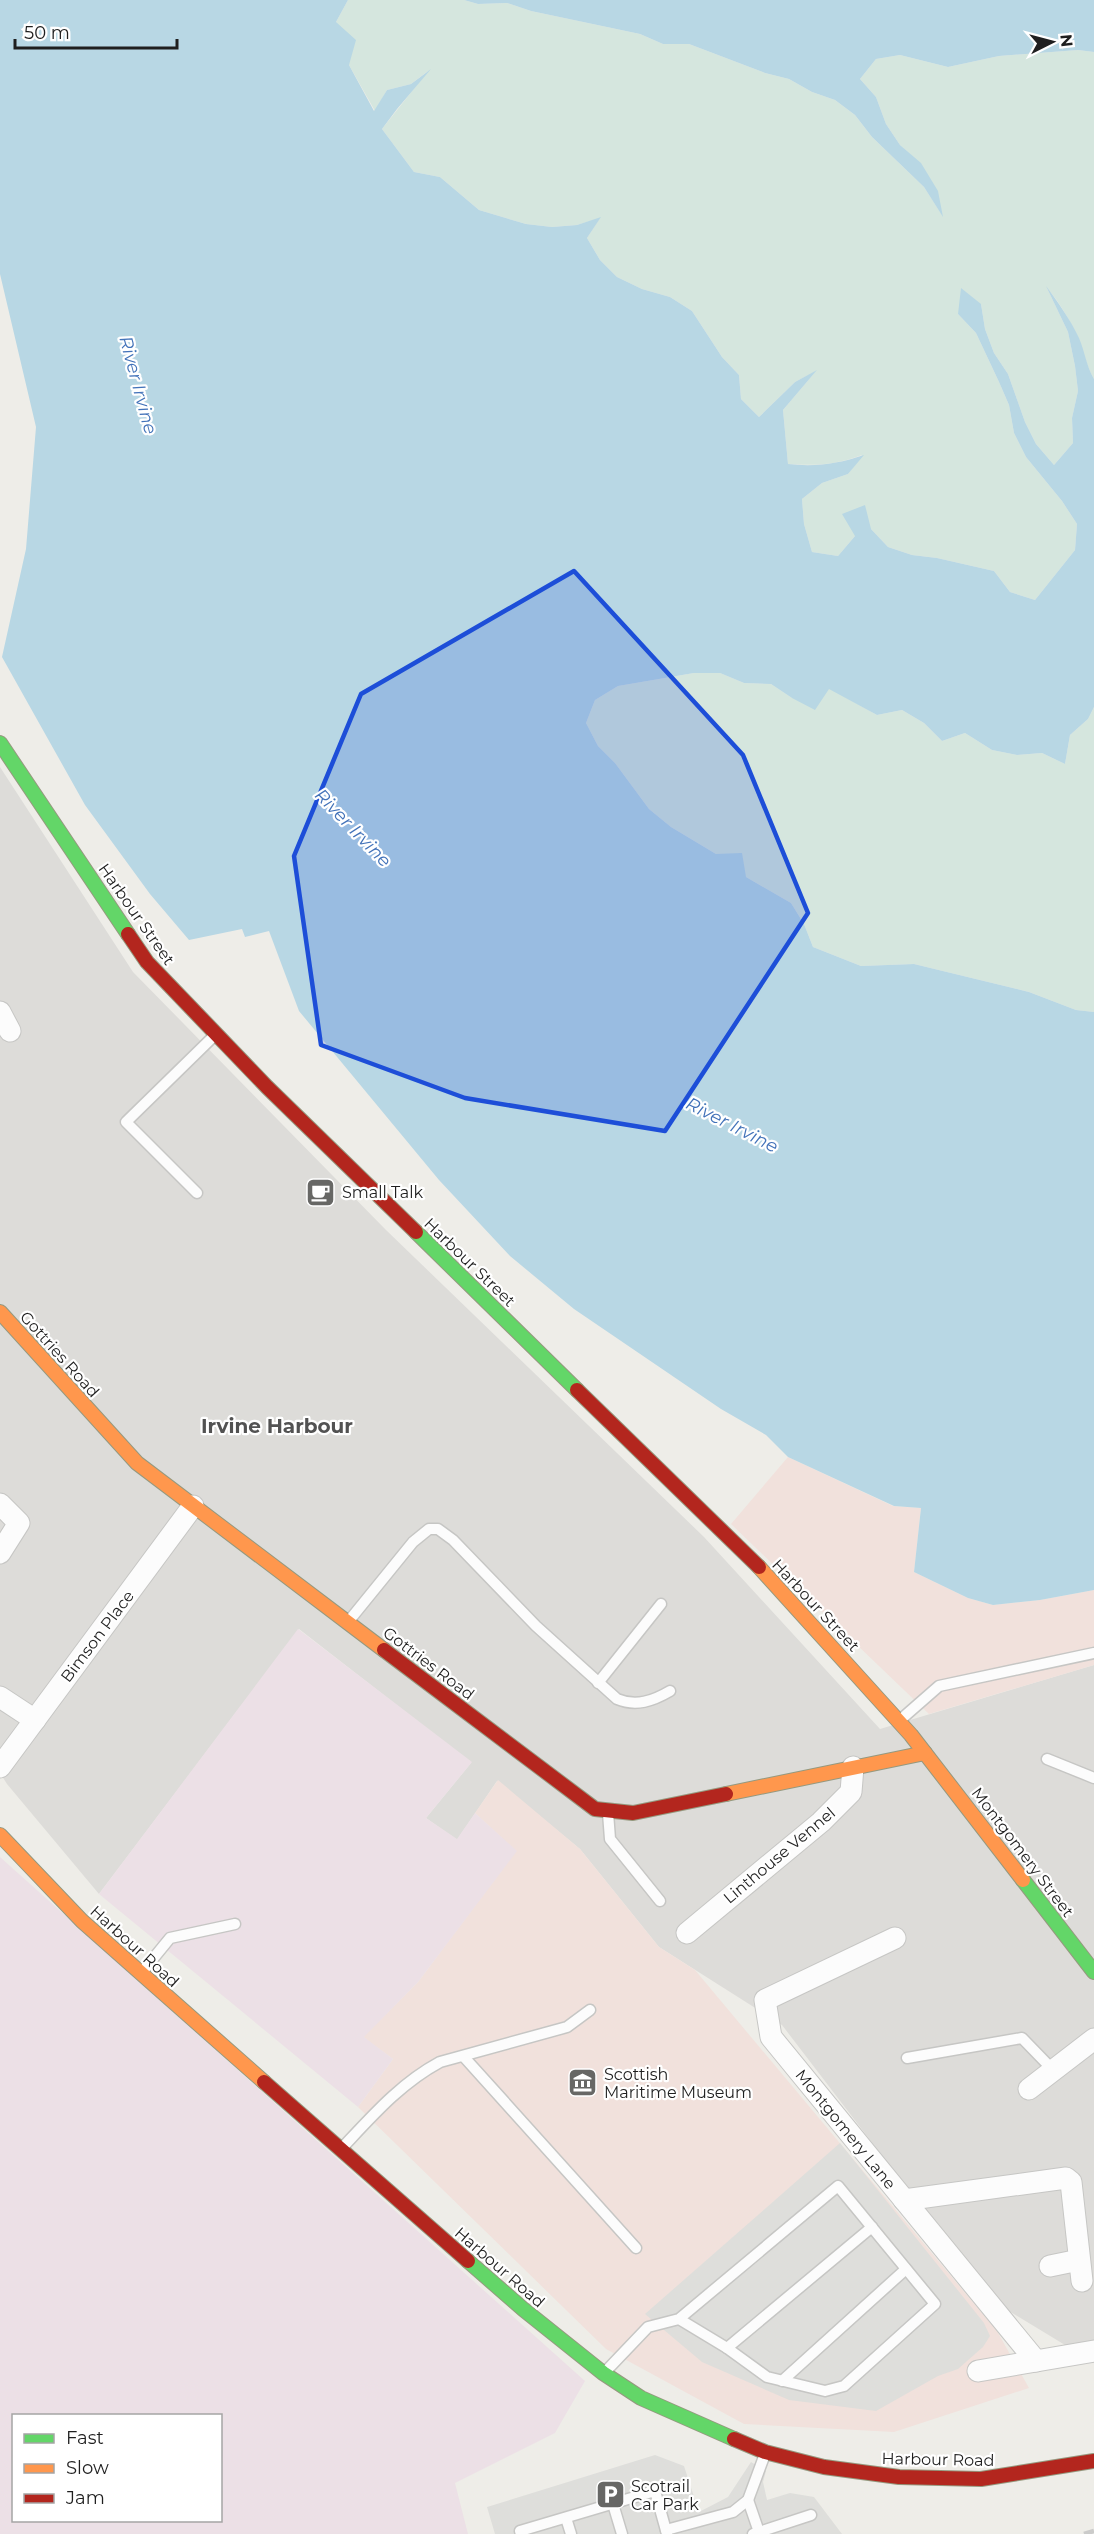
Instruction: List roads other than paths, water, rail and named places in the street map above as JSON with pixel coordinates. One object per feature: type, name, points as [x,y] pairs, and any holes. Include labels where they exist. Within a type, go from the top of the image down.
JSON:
[{"type":"street","name":"Harbour Street","points":[[0,743],[147,962],[267,1087],[765,1574],[925,1752]]},
{"type":"street","name":"Gottries Road","points":[[0,1312],[137,1463],[595,1809],[633,1813],[925,1752]]},
{"type":"street","points":[[0,1503],[19,1523],[0,1553]]},
{"type":"street","name":"Bimson Place","points":[[0,1767],[193,1506]]},
{"type":"street","points":[[0,1697],[35,1720]]},
{"type":"street","name":"Montgomery Street","points":[[925,1752],[1094,1972]]},
{"type":"street","name":"Linthouse Vennel","points":[[687,1933],[821,1822],[851,1792],[853,1767]]},
{"type":"street","name":"Harbour Road","points":[[0,1834],[82,1920],[340,2149],[523,2309],[603,2373],[641,2398],[765,2452],[824,2467],[899,2477],[981,2479],[1094,2461]]},
{"type":"street","name":"Montgomery Lane","points":[[895,1938],[765,2000],[771,2037],[1036,2361]]},
{"type":"street","points":[[1029,2089],[1094,2039]]},
{"type":"street","points":[[904,2200],[1066,2178],[1071,2182],[1082,2282]]},
{"type":"street","points":[[1050,2266],[1079,2260]]},
{"type":"street","points":[[978,2371],[1094,2351]]},
{"type":"lane","points":[[197,1193],[126,1122],[216,1034]]},
{"type":"lane","points":[[348,1622],[413,1542],[429,1529],[438,1529],[453,1540],[536,1626],[617,1700],[626,1703],[646,1702],[670,1691]]},
{"type":"lane","points":[[598,1683],[662,1604]]},
{"type":"lane","points":[[898,1721],[939,1686],[1094,1653]]},
{"type":"lane","points":[[1047,1759],[1094,1778]]},
{"type":"lane","points":[[608,1810],[610,1839],[660,1901]]},
{"type":"lane","points":[[141,1973],[170,1938],[235,1924]]},
{"type":"lane","points":[[340,2149],[390,2097],[421,2072],[440,2062],[567,2027],[590,2010]]},
{"type":"lane","points":[[907,2058],[1022,2038],[1054,2070]]},
{"type":"lane","points":[[464,2057],[636,2248]]},
{"type":"lane","points":[[603,2373],[648,2327],[679,2319],[838,2186],[935,2304],[844,2386],[825,2391],[767,2377],[727,2348],[679,2319]]},
{"type":"lane","points":[[727,2348],[872,2227]]},
{"type":"lane","points":[[782,2380],[906,2269]]},
{"type":"lane","points":[[521,2534],[520,2531],[655,2491],[667,2532],[733,2512],[748,2500],[765,2452]]},
{"type":"lane","points":[[748,2500],[756,2533],[811,2515]]},
{"type":"lane","points":[[613,2504],[622,2534]]},
{"type":"lane","points":[[566,2518],[571,2534]]},
{"type":"water","name":"River Irvine","points":[[0,0],[348,0],[336,22],[356,40],[349,65],[374,111],[387,90],[411,84],[431,69],[382,129],[414,172],[440,177],[479,210],[526,224],[552,227],[577,225],[601,217],[587,238],[600,260],[617,277],[642,289],[670,297],[692,311],[722,357],[739,375],[741,399],[759,417],[795,382],[817,370],[783,410],[788,464],[826,464],[864,455],[848,474],[822,483],[802,499],[804,524],[812,552],[838,556],[855,536],[842,514],[865,505],[871,529],[888,547],[912,555],[937,558],[994,571],[1010,592],[1035,600],[1075,550],[1077,524],[1062,501],[1026,457],[1014,433],[1009,405],[976,333],[958,314],[961,288],[981,304],[985,329],[994,353],[1008,374],[1025,422],[1036,444],[1054,465],[1073,443],[1072,418],[1078,391],[1068,332],[1046,286],[1059,304],[1079,338],[1094,379],[1094,707],[1088,719],[1070,735],[1065,764],[1042,753],[1017,755],[992,750],[965,733],[942,741],[924,723],[902,710],[877,715],[829,689],[815,710],[771,684],[744,683],[720,673],[694,673],[618,686],[595,700],[586,723],[598,746],[615,763],[649,809],[671,827],[716,854],[742,853],[746,877],[791,903],[804,924],[813,947],[861,966],[914,964],[1029,992],[1076,1010],[1094,1012],[1094,1590],[1040,1600],[993,1605],[968,1598],[914,1572],[921,1508],[894,1506],[788,1457],[766,1435],[721,1409],[574,1309],[510,1256],[439,1180],[299,1011],[269,931],[245,937],[242,929],[189,940],[150,894],[85,805],[2,657],[26,549],[36,427],[0,274]]},
{"type":"water","points":[[464,0],[1094,0],[1094,52],[1078,50],[999,56],[948,67],[900,55],[876,59],[860,79],[876,97],[886,124],[900,145],[921,163],[938,191],[943,217],[924,187],[872,137],[855,115],[835,100],[812,92],[789,79],[765,73],[689,44],[663,44],[640,34],[531,11],[507,3],[478,4]]},
{"type":"railway","points":[[1084,2534],[1094,2531]]},
{"type":"place","name":"Small Talk","points":[[321,1192]]},
{"type":"place","name":"Scottish Maritime Museum","points":[[583,2083]]},
{"type":"place","name":"Scotrail Car Park","points":[[610,2495]]},
{"type":"district","name":"Irvine Harbour","points":[[277,1426]]}]
